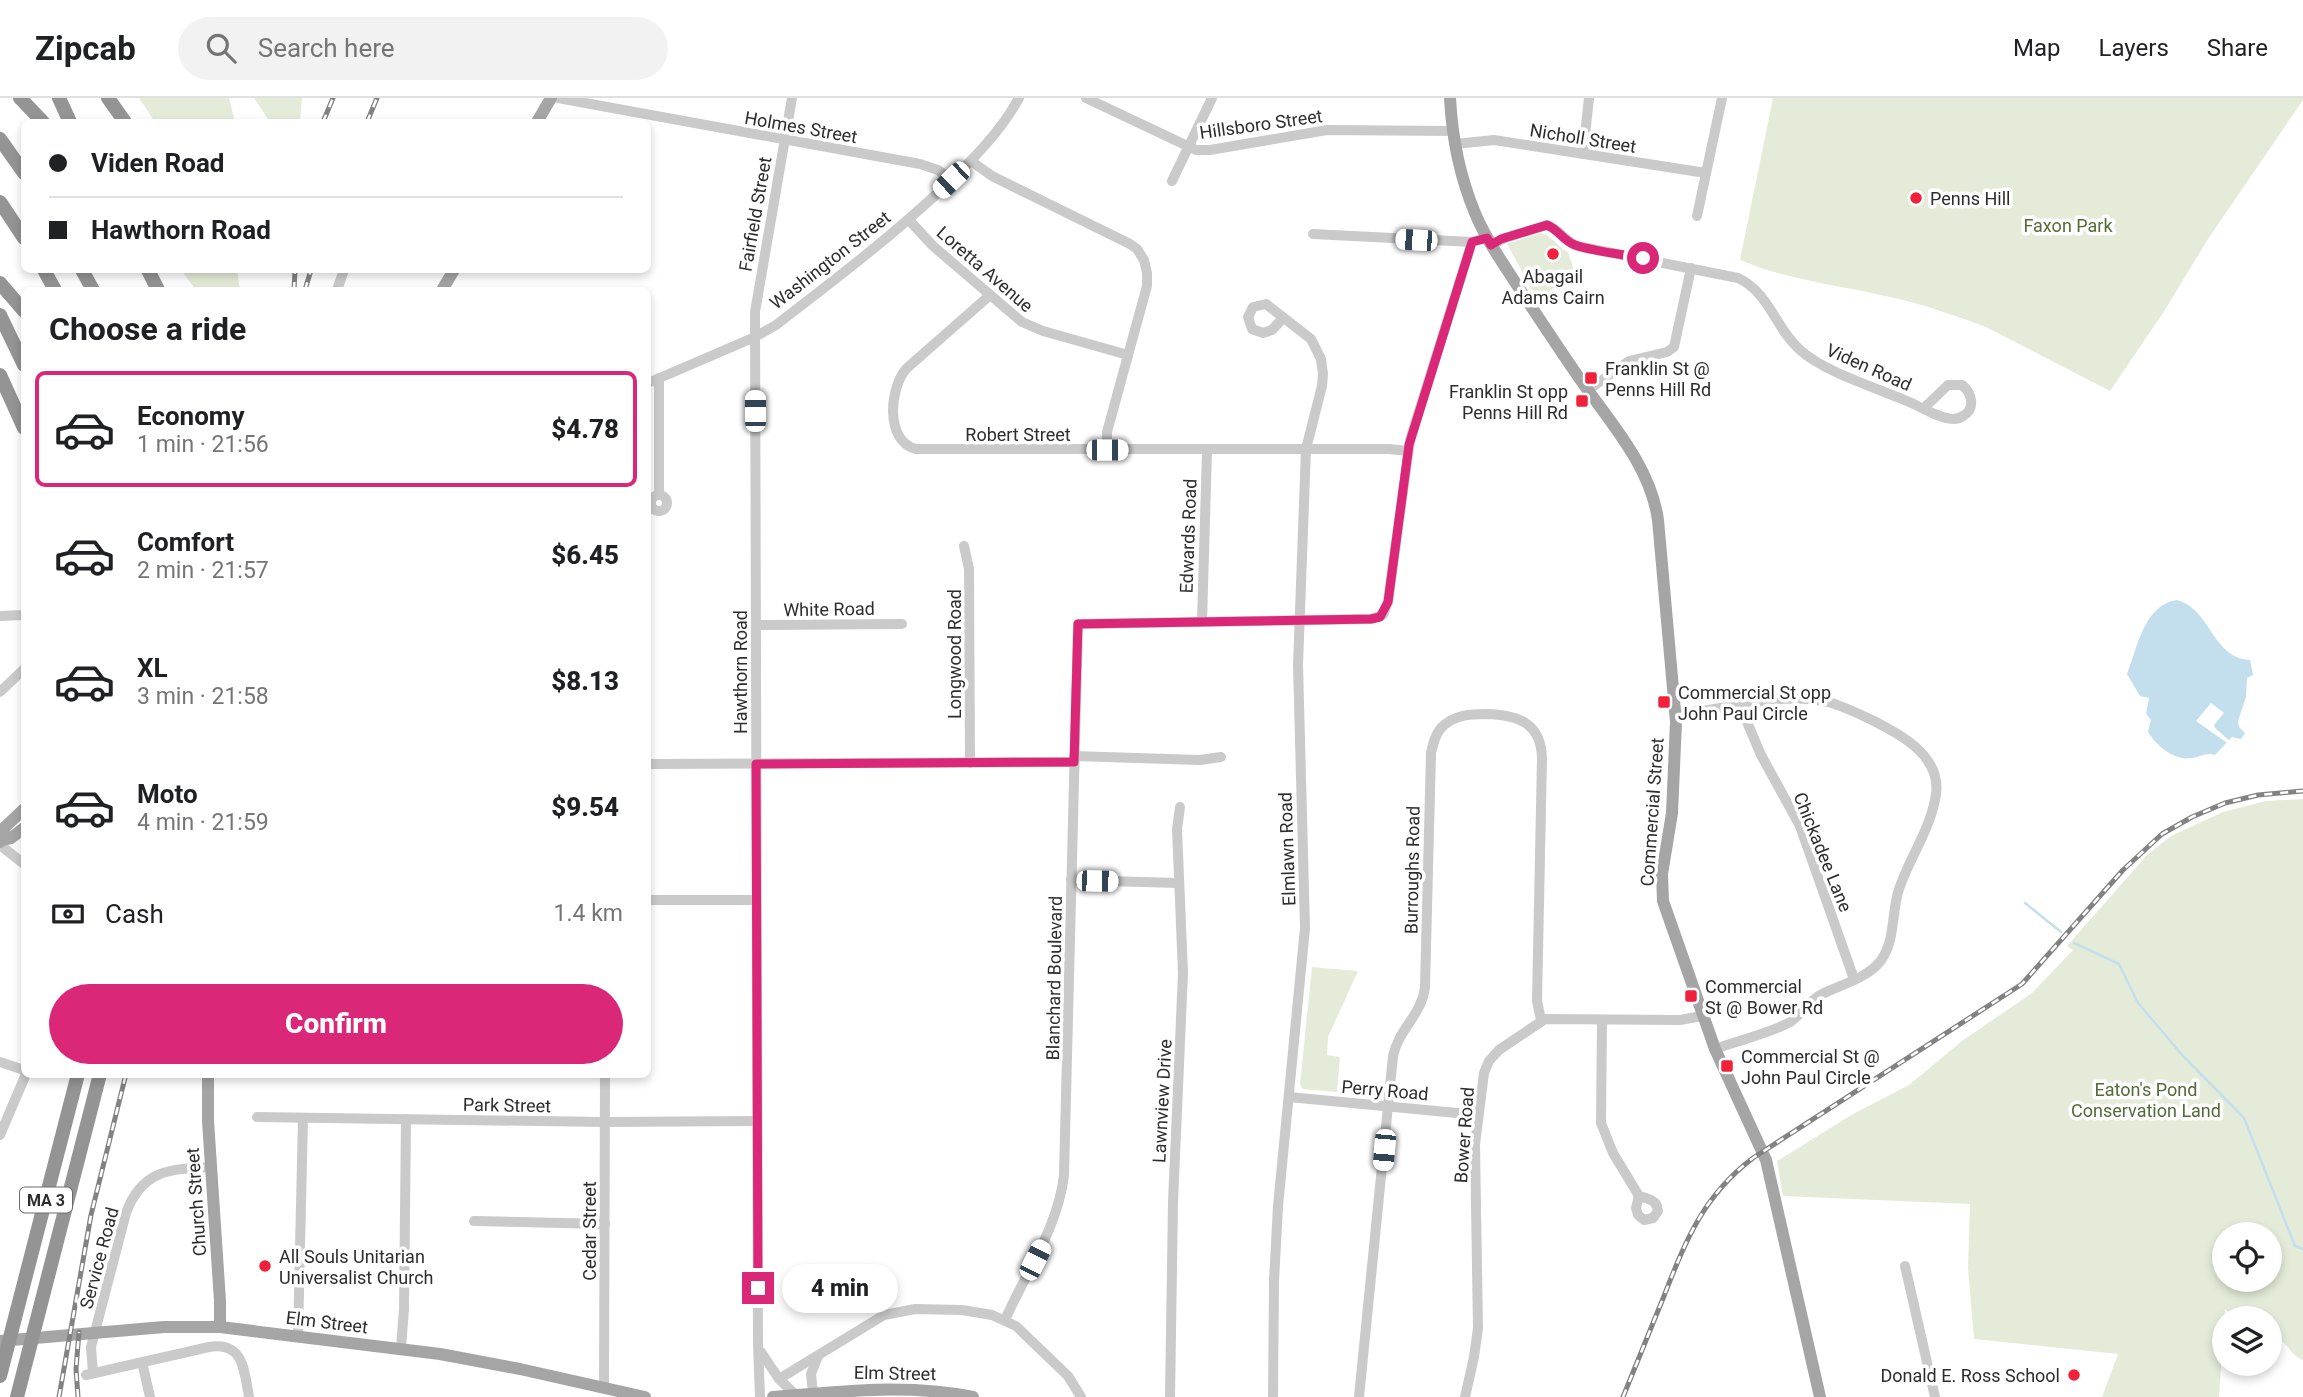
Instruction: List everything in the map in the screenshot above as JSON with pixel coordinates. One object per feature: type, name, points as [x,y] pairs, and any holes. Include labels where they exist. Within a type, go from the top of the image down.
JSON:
[{"type":"highway","points":[[20,98],[40,119]]},
{"type":"highway","points":[[58,98],[68,119]]},
{"type":"highway","points":[[108,98],[123,119]]},
{"type":"highway","points":[[0,139],[21,169]]},
{"type":"highway","points":[[0,202],[21,234]]},
{"type":"highway","points":[[0,283],[21,308]]},
{"type":"highway","points":[[0,315],[21,359]]},
{"type":"highway","points":[[0,375],[21,421]]},
{"type":"highway","name":"MA 3","points":[[0,1377],[77,1078]]},
{"type":"highway","name":"MA 3","points":[[17,1397],[99,1078]]},
{"type":"main road","points":[[539,119],[551,98]]},
{"type":"main road","name":"Commercial Street","points":[[1450,98],[1454,137],[1470,201],[1489,241],[1642,471],[1656,507],[1675,713],[1672,806],[1662,894],[1667,916],[1702,1016],[1766,1160],[1821,1397]]},
{"type":"main road","points":[[0,842],[5,827],[21,812]]},
{"type":"main road","points":[[0,842],[21,830]]},
{"type":"main road","name":"Church Street","points":[[208,1078],[220,1327]]},
{"type":"main road","name":"Elm Street","points":[[0,1340],[176,1326],[220,1327],[401,1348],[487,1362],[645,1397]]},
{"type":"main road","name":"Elm Street","points":[[773,1397],[866,1388],[914,1388],[973,1397]]},
{"type":"street","name":"Holmes Street","points":[[558,98],[926,165],[942,172],[951,180]]},
{"type":"street","name":"Fairfield Street","points":[[755,337],[756,301],[792,98]]},
{"type":"street","name":"Washington Street","points":[[651,382],[755,337],[776,325],[909,220],[971,161],[1004,122],[1018,98]]},
{"type":"street","name":"Hillsboro Street","points":[[1086,98],[1188,148],[1210,150],[1327,130],[1454,137]]},
{"type":"street","points":[[1172,181],[1212,98]]},
{"type":"street","points":[[1583,154],[1589,98]]},
{"type":"street","points":[[1698,216],[1722,98]]},
{"type":"street","name":"Nicholl Street","points":[[1454,137],[1490,140],[1706,173]]},
{"type":"street","points":[[971,161],[992,176],[1129,244],[1140,252],[1146,264],[1144,303],[1107,432],[1107,450]]},
{"type":"street","name":"Loretta Avenue","points":[[909,220],[928,242],[1017,319],[1032,328],[1128,355]]},
{"type":"street","name":"Viden Road","points":[[1489,241],[1547,225],[1577,246],[1743,280],[1762,296],[1785,333],[1807,356],[1924,408],[1949,418],[1961,418],[1968,412],[1971,405],[1970,394],[1959,384],[1945,386],[1924,408]]},
{"type":"street","points":[[1313,234],[1489,241]]},
{"type":"street","points":[[1202,622],[1375,619],[1385,613],[1408,451],[1472,242]]},
{"type":"street","points":[[1588,390],[1629,361],[1667,352],[1674,347],[1691,268]]},
{"type":"street","name":"Robert Street","points":[[989,296],[898,379],[894,397],[895,427],[905,445],[916,449],[1408,451]]},
{"type":"street","name":"Elmlawn Road","points":[[1273,1397],[1278,1206],[1305,912],[1298,665],[1306,449],[1322,386],[1322,363],[1317,348],[1308,334],[1283,318]]},
{"type":"street","name":"Hawthorn Road","points":[[755,337],[760,1397]]},
{"type":"street","points":[[659,378],[659,495]]},
{"type":"street","name":"Edwards Road","points":[[1202,622],[1207,450]]},
{"type":"street","name":"Longwood Road","points":[[964,546],[969,569],[970,763]]},
{"type":"street","points":[[0,616],[21,615]]},
{"type":"street","name":"Blanchard Boulevard","points":[[1004,1320],[1052,1224],[1063,1183],[1078,624],[1202,622]]},
{"type":"street","name":"White Road","points":[[756,625],[902,624]]},
{"type":"street","points":[[0,692],[21,672]]},
{"type":"street","points":[[1675,713],[1787,698],[1838,705],[1903,737],[1919,750],[1932,770],[1936,785],[1935,801],[1902,881],[1888,947],[1876,966],[1815,999],[1789,1022],[1715,1049]]},
{"type":"street","name":"Chickadee Lane","points":[[1739,703],[1760,755],[1800,826],[1854,979]]},
{"type":"street","name":"Burroughs Road","points":[[1359,1397],[1392,1062],[1403,1029],[1420,1007],[1425,993],[1431,753],[1440,729],[1460,716],[1480,714],[1517,717],[1532,729],[1540,743],[1542,758],[1537,1001],[1542,1020]]},
{"type":"street","points":[[651,764],[970,763],[1200,760],[1221,757]]},
{"type":"street","name":"Lawnview Drive","points":[[1170,1397],[1173,1216],[1183,973],[1177,824],[1180,807]]},
{"type":"street","points":[[0,842],[21,861]]},
{"type":"street","points":[[1071,880],[1179,883]]},
{"type":"street","points":[[651,900],[756,900]]},
{"type":"street","points":[[1542,1020],[1685,1020],[1702,1016]]},
{"type":"street","name":"Bower Road","points":[[1465,1397],[1478,1328],[1475,1150],[1484,1073],[1489,1060],[1499,1050],[1542,1020]]},
{"type":"street","points":[[1602,1020],[1601,1123],[1609,1147],[1639,1196]]},
{"type":"street","points":[[0,1062],[21,1070]]},
{"type":"street","points":[[0,1135],[23,1078]]},
{"type":"street","name":"Cedar Street","points":[[604,1387],[605,1078]]},
{"type":"street","name":"Perry Road","points":[[1289,1097],[1478,1115]]},
{"type":"street","name":"Park Street","points":[[257,1117],[605,1122],[757,1121]]},
{"type":"street","points":[[298,1336],[303,1118]]},
{"type":"street","points":[[401,1348],[404,1317],[406,1119]]},
{"type":"street","name":"Service Road","points":[[142,1362],[89,1374],[93,1343],[127,1213],[134,1195],[146,1182],[162,1172],[211,1167]]},
{"type":"street","points":[[474,1221],[605,1224]]},
{"type":"street","points":[[1905,1266],[1935,1397]]},
{"type":"street","points":[[779,1379],[873,1321],[895,1312],[915,1309],[962,1310],[985,1313],[1016,1326],[1072,1381],[1081,1397]]},
{"type":"street","name":"Hawthorn Road","points":[[758,1343],[764,1359],[779,1379],[797,1396]]},
{"type":"street","points":[[150,1397],[142,1362],[224,1346],[234,1352],[242,1363],[248,1397]]},
{"type":"street","points":[[813,1393],[811,1374],[819,1356]]},
{"type":"green space","points":[[139,98],[229,98],[234,119],[153,119]]},
{"type":"green space","points":[[254,98],[302,98],[300,119],[268,119]]},
{"type":"green space","name":"Faxon Park","points":[[1773,98],[2303,100],[2208,239],[2163,313],[2110,391],[1986,327],[1913,303],[1799,278],[1740,260]]},
{"type":"green space","points":[[1541,233],[1568,252],[1576,276],[1556,286],[1538,300],[1507,244]]},
{"type":"green space","points":[[183,273],[237,273],[240,287],[194,287]]},
{"type":"green space","name":"Eaton's Pond Conservation Land","points":[[2303,799],[2303,1360],[2282,1341],[2282,1306],[2212,1306],[2212,1376],[2220,1376],[2219,1397],[2102,1397],[2118,1354],[1974,1339],[1968,1268],[1970,1204],[1783,1196],[1777,1161],[1853,1114],[1909,1085],[1962,1041],[2032,993],[2073,950],[2067,946],[2147,855],[2171,836],[2223,812],[2266,801]]},
{"type":"green space","points":[[1312,967],[1358,971],[1328,1037],[1327,1055],[1340,1057],[1337,1092],[1303,1089],[1300,1084]]},
{"type":"water","points":[[2177,600],[2197,613],[2227,651],[2250,660],[2253,675],[2247,678],[2246,697],[2238,721],[2239,727],[2245,733],[2241,739],[2232,737],[2215,755],[2185,758],[2173,755],[2161,747],[2148,732],[2151,720],[2146,714],[2149,698],[2140,696],[2127,674],[2150,618],[2166,603]]},
{"type":"pier","points":[[2211,703],[2224,713],[2214,725],[2232,741],[2230,745],[2196,721]]},
{"type":"waterway","points":[[2025,903],[2061,932]]},
{"type":"waterway","points":[[2074,943],[2119,964],[2138,1003],[2184,1057],[2244,1118],[2295,1246],[2303,1249]]},
{"type":"railway","points":[[324,119],[333,98]]},
{"type":"railway","points":[[368,119],[377,98]]},
{"type":"railway","points":[[294,287],[295,273]]},
{"type":"railway","points":[[306,287],[310,273]]},
{"type":"railway","points":[[1623,1397],[1698,1220],[1721,1188],[1736,1173],[1753,1158],[2022,984],[2123,870],[2162,834],[2225,803],[2258,795],[2303,791]]},
{"type":"railway","points":[[59,1397],[91,1215],[125,1078]]},
{"type":"railway","points":[[78,1397],[76,1369],[79,1332]]},
{"type":"place","name":"Penns Hill","points":[[1916,198]]},
{"type":"place","name":"Abagail Adams Cairn","points":[[1553,254]]},
{"type":"place","name":"Franklin St @ Penns Hill Rd","points":[[1591,378]]},
{"type":"place","name":"Franklin St opp Penns Hill Rd","points":[[1582,401]]},
{"type":"place","name":"Commercial St opp John Paul Circle","points":[[1664,702]]},
{"type":"place","name":"Commercial St @ Bower Rd","points":[[1691,996]]},
{"type":"place","name":"Commercial St @ John Paul Circle","points":[[1727,1066]]},
{"type":"place","name":"All Souls Unitarian Universalist Church","points":[[265,1266]]},
{"type":"place","name":"Donald E. Ross School","points":[[2074,1375]]},
{"type":"route","points":[[758,1288],[756,764],[1074,762],[1078,624],[1380,617],[1388,606],[1410,440],[1472,242],[1487,238],[1491,245],[1501,239],[1547,225],[1577,246],[1643,258]]}]
